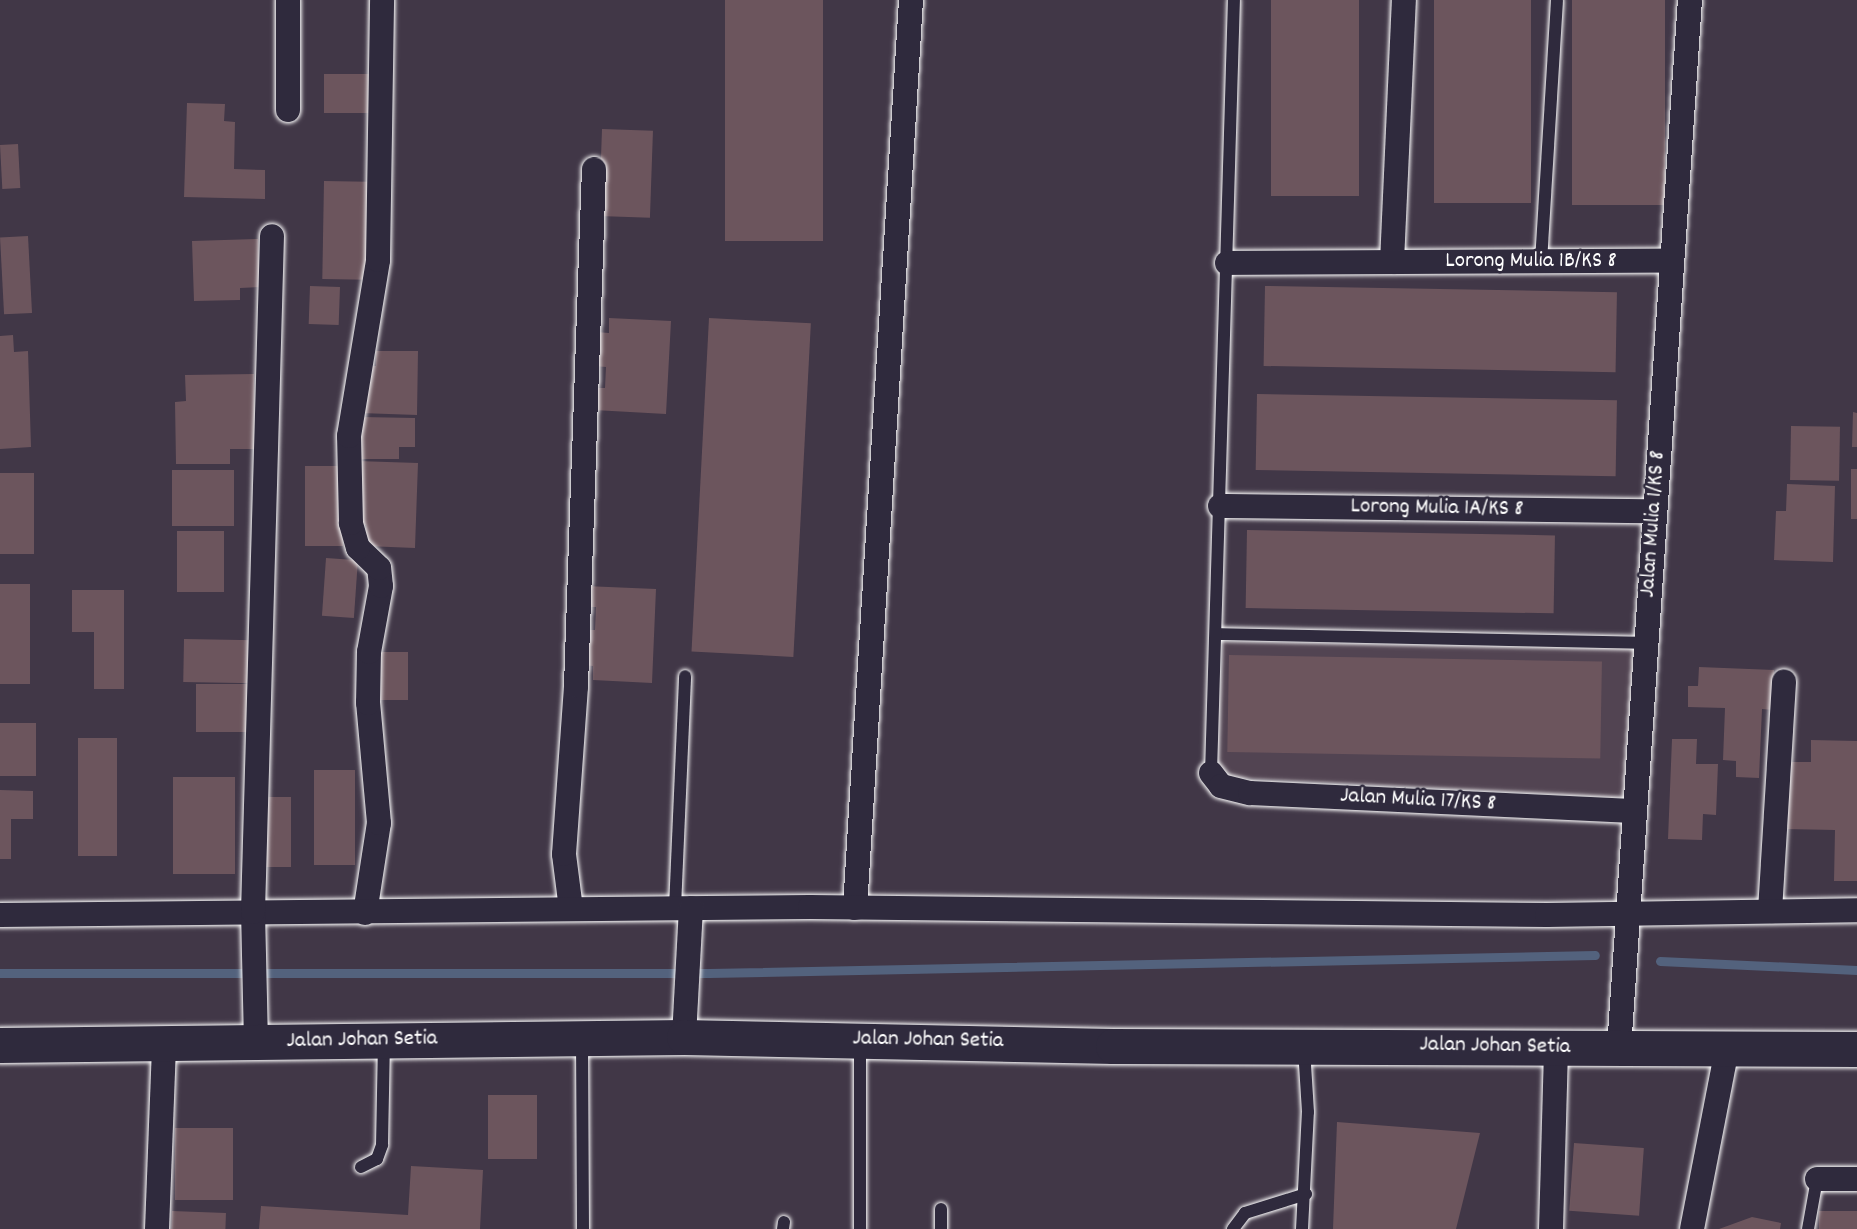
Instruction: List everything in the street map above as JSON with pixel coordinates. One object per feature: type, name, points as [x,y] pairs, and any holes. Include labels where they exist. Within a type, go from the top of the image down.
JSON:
[{"type":"main road","name":"Jalan Johan Setia","points":[[0,1045],[582,1039],[686,1021],[860,1039],[1619,1049],[1857,1049]]},
{"type":"street","points":[[288,0],[288,110]]},
{"type":"street","points":[[365,913],[379,823],[368,703],[369,652],[381,586],[379,568],[358,548],[351,523],[349,436],[378,260],[382,0]]},
{"type":"street","points":[[855,908],[911,0]]},
{"type":"street","points":[[1392,262],[1404,0]]},
{"type":"street","name":"Jalan Mulia 1/KS 8","points":[[1619,1049],[1633,811],[1690,0]]},
{"type":"street","points":[[571,909],[564,854],[576,686],[594,169]]},
{"type":"street","points":[[257,1043],[253,924],[272,236]]},
{"type":"street","name":"Lorong Mulia 1B/KS 8","points":[[1227,264],[1671,261]]},
{"type":"street","name":"Lorong Mulia 1A/KS 8","points":[[1220,506],[1654,511]]},
{"type":"street","points":[[1770,911],[1784,681]]},
{"type":"street","name":"Jalan Mulia 17/KS 8","points":[[1211,773],[1221,786],[1251,793],[1633,811]]},
{"type":"street","points":[[0,915],[253,924],[365,913],[571,909],[686,916],[855,908],[1627,914],[1857,910]]},
{"type":"street","points":[[686,916],[686,1021]]},
{"type":"street","points":[[157,1229],[164,1045]]},
{"type":"street","points":[[1551,1229],[1556,1048]]},
{"type":"street","points":[[1692,1229],[1727,1049]]},
{"type":"street","points":[[1817,1179],[1857,1179]]},
{"type":"lane","points":[[1211,773],[1234,0]]},
{"type":"lane","points":[[1541,262],[1558,0]]},
{"type":"lane","points":[[1217,634],[1646,643]]},
{"type":"lane","points":[[685,676],[686,916]]},
{"type":"lane","points":[[582,1039],[583,1229]]},
{"type":"lane","points":[[860,1039],[860,1229]]},
{"type":"lane","points":[[361,1167],[377,1159],[382,1145],[384,1041]]},
{"type":"lane","points":[[1302,1229],[1306,1194],[1304,1045]]},
{"type":"lane","points":[[1808,1229],[1817,1179]]},
{"type":"lane","points":[[1233,1229],[1245,1213],[1306,1194]]},
{"type":"lane","points":[[941,1209],[941,1229]]},
{"type":"shaded area","points":[[1223,642],[1634,648],[1625,798],[1226,777],[1217,762]]},
{"type":"building","points":[[725,0],[823,0],[823,241],[725,241]]},
{"type":"building","points":[[1271,0],[1359,0],[1359,196],[1271,196]]},
{"type":"building","points":[[1434,0],[1531,0],[1531,203],[1434,203]]},
{"type":"building","points":[[1572,0],[1665,0],[1665,205],[1572,205]]},
{"type":"building","points":[[324,74],[373,74],[373,113],[324,113]]},
{"type":"building","points":[[187,103],[225,104],[224,121],[235,122],[234,169],[265,170],[265,199],[184,197]]},
{"type":"building","points":[[602,129],[653,131],[650,218],[599,216]]},
{"type":"building","points":[[18,144],[20,188],[2,189],[0,145]]},
{"type":"building","points":[[324,181],[368,182],[366,280],[322,279]]},
{"type":"building","points":[[28,236],[32,313],[4,314],[0,237]]},
{"type":"building","points":[[258,239],[260,287],[240,288],[240,300],[194,301],[192,241]]},
{"type":"building","points":[[310,286],[340,287],[339,325],[309,324]]},
{"type":"building","points":[[1265,286],[1617,292],[1616,372],[1264,366]]},
{"type":"building","points":[[609,318],[671,321],[666,414],[594,410],[595,388],[605,388],[606,367],[594,366],[596,332],[609,333]]},
{"type":"building","points":[[709,318],[811,323],[793,657],[692,652]]},
{"type":"building","points":[[13,335],[14,352],[28,351],[31,447],[0,449],[0,336]]},
{"type":"building","points":[[376,351],[418,351],[417,415],[360,413],[361,365],[376,366]]},
{"type":"building","points":[[254,374],[255,449],[230,449],[230,464],[176,464],[175,402],[186,401],[185,375]]},
{"type":"building","points":[[1257,394],[1617,400],[1616,476],[1256,470]]},
{"type":"building","points":[[1853,412],[1857,413],[1857,447],[1852,447]]},
{"type":"building","points":[[361,417],[415,418],[415,447],[399,447],[399,459],[360,459]]},
{"type":"building","points":[[1791,426],[1840,427],[1839,481],[1790,480]]},
{"type":"building","points":[[357,461],[418,463],[415,548],[366,546],[366,525],[355,524]]},
{"type":"building","points":[[305,466],[343,466],[343,546],[305,546]]},
{"type":"building","points":[[1851,469],[1857,469],[1857,519],[1851,519]]},
{"type":"building","points":[[172,470],[234,470],[234,526],[172,526]]},
{"type":"building","points":[[0,473],[34,473],[34,554],[0,554]]},
{"type":"building","points":[[1787,484],[1835,486],[1833,562],[1774,560],[1776,511],[1786,511]]},
{"type":"building","points":[[1247,530],[1555,535],[1554,613],[1246,608]]},
{"type":"building","points":[[177,531],[224,531],[224,592],[177,592]]},
{"type":"building","points":[[326,558],[358,560],[354,618],[322,616]]},
{"type":"building","points":[[0,584],[30,584],[30,684],[0,684]]},
{"type":"building","points":[[585,586],[656,589],[652,683],[593,680],[593,666],[583,665],[584,630],[595,630],[596,607],[584,607]]},
{"type":"building","points":[[72,590],[124,590],[124,689],[94,689],[94,632],[72,632]]},
{"type":"building","points":[[184,639],[255,640],[254,683],[183,682]]},
{"type":"building","points":[[374,652],[408,652],[408,700],[374,700]]},
{"type":"building","points":[[1229,655],[1602,662],[1600,758],[1227,752]]},
{"type":"building","points":[[1699,667],[1774,670],[1773,710],[1762,709],[1759,778],[1736,777],[1736,761],[1723,760],[1725,708],[1688,707],[1688,686],[1698,686]]},
{"type":"building","points":[[196,684],[250,684],[250,732],[196,732]]},
{"type":"building","points":[[0,723],[36,723],[36,776],[0,776]]},
{"type":"building","points":[[78,738],[117,738],[117,856],[78,856]]},
{"type":"building","points":[[1672,739],[1697,739],[1696,764],[1718,764],[1716,815],[1703,814],[1702,840],[1668,839]]},
{"type":"building","points":[[1811,740],[1857,741],[1857,881],[1834,881],[1835,830],[1784,829],[1785,762],[1811,762]]},
{"type":"building","points":[[314,770],[355,770],[355,865],[314,865]]},
{"type":"building","points":[[173,777],[235,777],[235,874],[173,874]]},
{"type":"building","points":[[0,790],[33,791],[33,819],[11,819],[11,859],[0,859]]},
{"type":"building","points":[[265,797],[291,797],[291,867],[265,867]]},
{"type":"building","points":[[488,1095],[537,1095],[537,1159],[488,1159]]},
{"type":"building","points":[[1337,1122],[1480,1133],[1456,1229],[1333,1229]]},
{"type":"building","points":[[175,1128],[233,1128],[233,1200],[175,1200]]},
{"type":"building","points":[[1574,1143],[1644,1148],[1639,1216],[1569,1211]]},
{"type":"building","points":[[411,1166],[483,1170],[480,1229],[259,1229],[261,1206],[408,1215]]},
{"type":"building","points":[[172,1211],[226,1213],[225,1229],[171,1229]]},
{"type":"building","points":[[1819,1211],[1857,1211],[1857,1229],[1819,1229]]},
{"type":"building","points":[[1752,1217],[1781,1223],[1780,1229],[1719,1229]]},
{"type":"waterway","points":[[0,973],[709,973],[1595,955]]},
{"type":"waterway","points":[[1660,961],[1857,970]]}]
